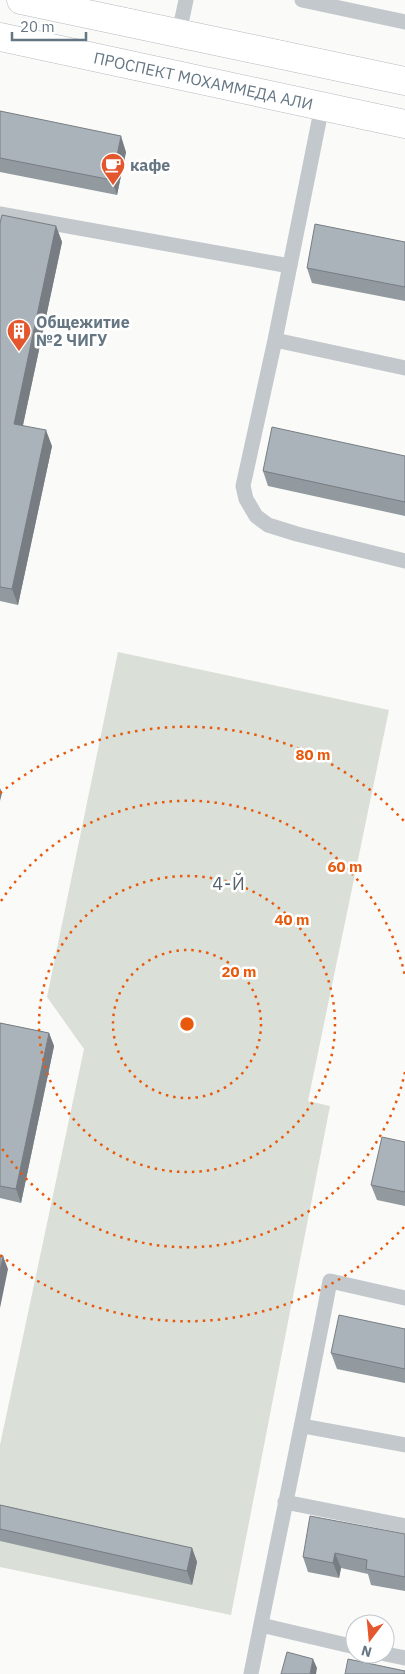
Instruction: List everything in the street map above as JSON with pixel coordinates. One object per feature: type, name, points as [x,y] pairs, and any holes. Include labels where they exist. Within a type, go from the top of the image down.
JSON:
[{"type":"main road","points":[[21,0],[405,81]]},
{"type":"main road","name":"ПРОСПЕКТ МОХАММЕДА АЛИ","points":[[0,37],[405,124]]},
{"type":"lane","points":[[179,33],[186,0]]},
{"type":"lane","points":[[302,0],[405,22]]},
{"type":"lane","points":[[322,106],[275,340],[243,486],[246,499],[256,516],[268,525],[296,534],[405,561]]},
{"type":"lane","points":[[0,214],[290,266]]},
{"type":"lane","points":[[275,340],[405,368]]},
{"type":"lane","points":[[251,1674],[285,1502],[303,1426],[330,1281],[405,1298]]},
{"type":"lane","points":[[303,1426],[405,1445]]},
{"type":"lane","points":[[285,1502],[405,1526]]},
{"type":"lane","points":[[261,1625],[345,1645]]},
{"type":"shaded area","points":[[118,652],[389,710],[308,1101],[330,1106],[231,1615],[0,1567],[0,1445],[84,1049],[47,997]]},
{"type":"building","points":[[0,111],[121,136],[112,180],[0,158]]},
{"type":"building","name":"Общежитие №2 ЧИГУ","points":[[2,215],[56,226],[14,424],[46,430],[12,589],[0,587],[0,223]]},
{"type":"building","points":[[315,224],[405,242],[405,287],[307,268]]},
{"type":"building","points":[[272,427],[405,456],[405,502],[263,471]]},
{"type":"building","points":[[0,1023],[49,1033],[16,1189],[0,1186]]},
{"type":"building","points":[[382,1137],[405,1142],[405,1192],[371,1185]]},
{"type":"building","points":[[0,1255],[3,1256],[0,1272]]},
{"type":"building","points":[[339,1315],[405,1329],[405,1369],[331,1353]]},
{"type":"building","points":[[0,1505],[192,1548],[187,1571],[0,1529]]},
{"type":"building","points":[[310,1516],[405,1534],[405,1577],[366,1569],[367,1560],[335,1553],[333,1563],[303,1557]]},
{"type":"building","points":[[287,1652],[313,1659],[310,1674],[281,1674]]},
{"type":"building","points":[[347,1664],[372,1664],[405,1671],[405,1674],[345,1674]]},
{"type":"place","name":"кафе","points":[[113,186]]},
{"type":"place","name":"Общежитие №2 ЧИГУ","points":[[19,352]]},
{"type":"district","name":"4-Й","points":[[229,884]]}]
